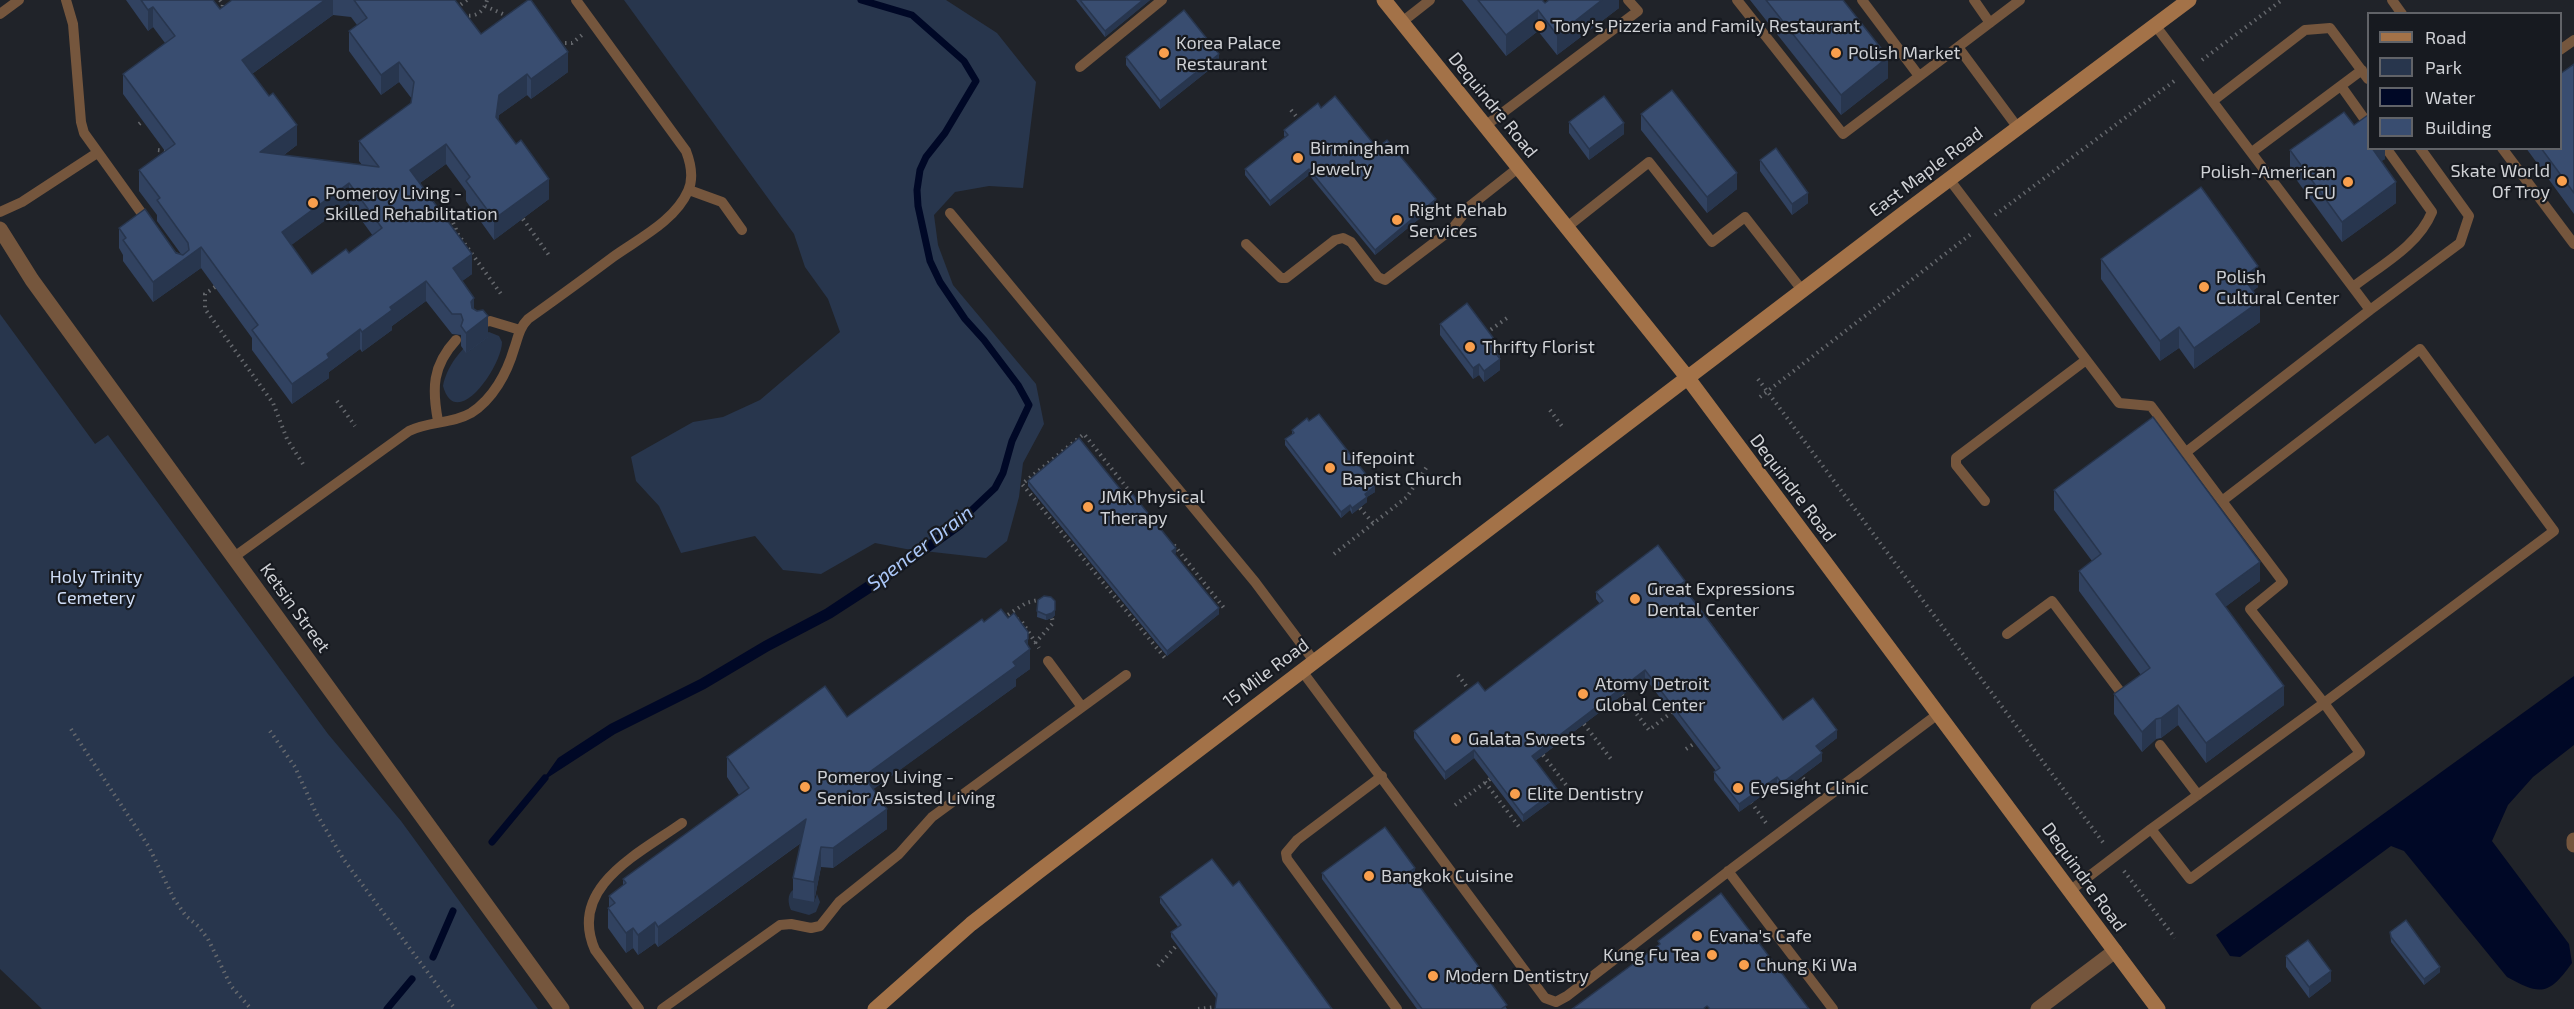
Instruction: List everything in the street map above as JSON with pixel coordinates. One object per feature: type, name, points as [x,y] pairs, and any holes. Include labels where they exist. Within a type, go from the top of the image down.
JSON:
[{"type":"main road","name":"Dequindre Road","points":[[1384,0],[1687,377],[2158,1009]]},
{"type":"main road","name":"East Maple Road","points":[[1687,377],[1949,178],[2155,26],[2180,3]]},
{"type":"main road","name":"15 Mile Road","points":[[874,1009],[979,918],[1687,377]]},
{"type":"street","name":"Ketsin Street","points":[[0,229],[32,280],[562,1009]]},
{"type":"street","points":[[2574,840],[2574,845]]},
{"type":"street","points":[[2038,1009],[2115,951]]},
{"type":"lane","points":[[0,14],[20,0]]},
{"type":"lane","points":[[66,0],[73,24],[81,122],[84,133],[153,230]]},
{"type":"lane","points":[[234,557],[409,431],[438,421],[460,418],[484,403],[497,387],[514,351],[520,330],[528,320],[659,225],[681,203],[689,190],[692,177],[686,151],[576,0]]},
{"type":"lane","points":[[1080,67],[1162,0]]},
{"type":"lane","points":[[1402,22],[1430,0]]},
{"type":"lane","points":[[1485,126],[1638,11],[1628,0]]},
{"type":"lane","points":[[1737,0],[1843,134],[2020,0]]},
{"type":"lane","points":[[1862,0],[1919,76]]},
{"type":"lane","points":[[1974,0],[1990,23]]},
{"type":"lane","points":[[2155,26],[2214,100],[2370,310]]},
{"type":"lane","points":[[2214,100],[2305,30],[2330,28],[2365,74],[2341,86],[2252,152]]},
{"type":"lane","points":[[1958,47],[2018,128]]},
{"type":"lane","points":[[2341,86],[2367,123]]},
{"type":"lane","points":[[2353,287],[2414,240],[2426,228],[2432,212],[2387,150]]},
{"type":"lane","points":[[2186,453],[2460,243],[2469,216],[2421,150]]},
{"type":"lane","points":[[2504,150],[2574,244]]},
{"type":"lane","points":[[0,212],[22,202],[97,153]]},
{"type":"lane","points":[[1567,226],[1649,162],[1712,242],[1745,217],[1802,290]]},
{"type":"lane","points":[[1245,244],[1281,278],[1286,278],[1335,240],[1343,238],[1351,242],[1378,277],[1385,279],[1393,276],[1452,229],[1470,206],[1518,168]]},
{"type":"lane","points":[[1949,178],[2119,403],[2151,406],[2283,582],[2250,609],[2360,753],[2190,879],[2151,829]]},
{"type":"lane","points":[[689,190],[722,202],[742,230]]},
{"type":"lane","points":[[950,213],[1255,582],[1382,776],[1545,998],[1556,1002],[1567,996],[1728,871],[1938,714]]},
{"type":"lane","points":[[478,324],[490,321],[520,330]]},
{"type":"lane","points":[[438,421],[433,387],[446,352],[456,340]]},
{"type":"lane","points":[[2071,890],[2554,531],[2420,349],[2222,501]]},
{"type":"lane","points":[[1985,501],[1956,465],[1956,458],[2086,360]]},
{"type":"lane","points":[[2007,634],[2052,601],[2125,698]]},
{"type":"lane","points":[[1048,661],[1082,707]]},
{"type":"lane","points":[[662,1009],[780,925],[791,924],[811,928],[820,926],[839,902],[899,854],[932,817],[1126,675]]},
{"type":"lane","points":[[2160,745],[2198,795]]},
{"type":"lane","points":[[1382,776],[1297,840],[1286,853],[1287,859],[1397,1009]]},
{"type":"lane","points":[[639,1009],[595,950],[588,926],[588,914],[595,896],[608,876],[682,823]]},
{"type":"lane","points":[[1728,871],[1833,1009]]},
{"type":"path","points":[[220,0],[223,4],[221,14]]},
{"type":"path","points":[[452,0],[455,9],[462,15],[470,16],[479,13],[487,0]]},
{"type":"path","points":[[455,9],[467,0]]},
{"type":"path","points":[[2207,57],[2282,0]]},
{"type":"path","points":[[485,6],[505,15]]},
{"type":"path","points":[[470,16],[470,25]]},
{"type":"path","points":[[553,43],[572,43],[583,35]]},
{"type":"path","points":[[2005,208],[2176,79]]},
{"type":"path","points":[[1291,110],[1301,122]]},
{"type":"path","points":[[158,150],[168,151],[175,146]]},
{"type":"path","points":[[168,151],[172,159]]},
{"type":"path","points":[[431,208],[445,212],[455,225],[457,233],[501,294]]},
{"type":"path","points":[[523,219],[551,258]]},
{"type":"path","points":[[1760,397],[1968,236]]},
{"type":"path","points":[[215,287],[205,294],[205,309],[273,403],[287,439],[303,464]]},
{"type":"path","points":[[1484,336],[1507,318]]},
{"type":"path","points":[[1758,379],[2106,847]]},
{"type":"path","points":[[337,401],[356,426]]},
{"type":"path","points":[[1550,410],[1564,429]]},
{"type":"path","points":[[1135,497],[1084,434],[1022,484],[1165,658]]},
{"type":"path","points":[[1096,465],[1104,459]]},
{"type":"path","points":[[1334,554],[1407,497],[1428,465]]},
{"type":"path","points":[[1108,479],[1115,473]]},
{"type":"path","points":[[1360,508],[1373,524]]},
{"type":"path","points":[[1169,539],[1224,608]]},
{"type":"path","points":[[1198,589],[1205,584]]},
{"type":"path","points":[[996,624],[1009,613],[1033,601],[1038,600],[1041,603]]},
{"type":"path","points":[[1009,613],[1022,622],[1048,661]]},
{"type":"path","points":[[1035,643],[1053,624],[1052,618]]},
{"type":"path","points":[[1458,675],[1473,694]]},
{"type":"path","points":[[1622,695],[1649,730],[1672,712]]},
{"type":"path","points":[[1584,724],[1611,759]]},
{"type":"path","points":[[71,729],[149,848],[174,899],[186,916],[208,939],[231,986],[251,1009]]},
{"type":"path","points":[[270,731],[295,767],[316,813],[344,860],[455,1009]]},
{"type":"path","points":[[1686,749],[1695,742]]},
{"type":"path","points":[[1543,755],[1570,790]]},
{"type":"path","points":[[1802,776],[1812,790]]},
{"type":"path","points":[[1455,804],[1490,778]]},
{"type":"path","points":[[1485,782],[1512,814],[1520,828]]},
{"type":"path","points":[[874,810],[894,800]]},
{"type":"path","points":[[1751,802],[1767,823]]},
{"type":"path","points":[[2124,872],[2175,938]]},
{"type":"path","points":[[1158,966],[1177,945]]},
{"type":"path","points":[[1198,1009],[1216,1007]]},
{"type":"green space","points":[[624,0],[946,0],[997,33],[1036,82],[1023,188],[989,186],[955,192],[934,215],[938,245],[953,285],[1036,384],[1044,424],[1023,463],[1019,497],[1007,541],[986,558],[875,543],[821,574],[783,570],[755,536],[681,553],[659,506],[636,481],[631,457],[693,422],[723,417],[760,400],[840,332],[828,299],[805,267],[794,234]]},
{"type":"green space","name":"Holy Trinity Cemetery","points":[[0,314],[95,444],[108,435],[328,734],[401,821],[538,1009],[42,1009],[0,969]]},
{"type":"green space","points":[[489,332],[499,336],[502,342],[495,366],[477,391],[467,399],[458,402],[449,399],[443,386],[449,369],[466,346]]},
{"type":"green space","points":[[793,890],[814,902],[817,894],[820,902],[816,912],[809,915],[791,910],[789,899]]},
{"type":"water","points":[[958,516],[967,523],[963,528],[832,618],[769,651],[705,689],[615,734],[541,782],[558,758],[610,724],[700,679],[764,641],[825,609],[938,534]]},
{"type":"water","points":[[2574,676],[2574,745],[2533,777],[2508,805],[2492,841],[2569,944],[2572,963],[2550,987],[2536,989],[2507,977],[2404,851],[2391,846],[2240,957],[2230,956],[2216,935]]},
{"type":"building","name":"Pomeroy Living - Skilled Rehabilitation","points":[[141,0],[213,0],[220,9],[232,0],[325,0],[242,60],[269,96],[273,93],[297,125],[260,152],[379,167],[359,141],[411,103],[414,82],[399,62],[381,75],[349,31],[367,18],[354,0],[455,0],[481,34],[531,0],[568,52],[531,79],[527,74],[499,95],[496,117],[516,144],[521,140],[549,179],[494,219],[466,181],[470,177],[446,144],[410,170],[472,254],[453,268],[474,298],[471,302],[472,308],[477,311],[483,310],[488,316],[466,333],[461,326],[463,320],[461,314],[452,314],[426,281],[390,307],[392,310],[362,332],[360,329],[327,354],[329,358],[292,384],[252,330],[258,325],[201,247],[153,282],[123,240],[126,238],[119,228],[145,209],[176,253],[183,255],[189,250],[188,243],[157,200],[160,198],[139,170],[175,144],[123,74],[175,36],[153,7],[148,10]],"holes":[[[349,183],[382,228],[349,253],[346,249],[312,274],[282,232]]]},
{"type":"building","points":[[1080,0],[1143,0],[1105,31]]},
{"type":"building","points":[[1478,0],[1542,0],[1545,3],[1549,0],[1602,0],[1557,35],[1538,10],[1506,35]]},
{"type":"building","points":[[1766,0],[1843,0],[1888,57],[1841,95]]},
{"type":"building","points":[[1184,10],[1219,54],[1160,101],[1126,57]]},
{"type":"building","points":[[2574,64],[2574,193],[2542,150],[2562,150],[2562,73]]},
{"type":"building","points":[[1672,90],[1737,173],[1707,197],[1641,114]]},
{"type":"building","points":[[1335,96],[1377,148],[1387,140],[1436,199],[1375,250],[1309,169],[1270,201],[1245,169],[1288,135],[1284,130],[1318,103],[1321,108]]},
{"type":"building","points":[[1604,96],[1624,123],[1589,149],[1569,122]]},
{"type":"building","points":[[2344,112],[2354,125],[2367,116],[2367,150],[2373,150],[2396,182],[2342,222],[2290,150]]},
{"type":"building","points":[[1776,148],[1808,193],[1792,204],[1760,160]]},
{"type":"building","points":[[2201,187],[2258,266],[2243,277],[2260,301],[2194,348],[2179,327],[2160,341],[2101,259]]},
{"type":"building","name":"Thrifty Florist","points":[[1467,303],[1500,347],[1494,351],[1500,359],[1484,371],[1479,364],[1473,368],[1440,324]]},
{"type":"building","name":"Lifepoint Baptist Church","points":[[1319,414],[1375,486],[1365,494],[1367,497],[1352,508],[1350,505],[1341,512],[1285,439],[1294,433],[1292,430],[1307,418],[1309,421]]},
{"type":"building","points":[[2153,417],[2260,562],[2216,594],[2284,686],[2206,743],[2178,705],[2161,718],[2156,719],[2142,732],[2114,694],[2150,668],[2079,571],[2101,554],[2054,490]]},
{"type":"building","points":[[1079,438],[1125,495],[1130,491],[1176,548],[1172,551],[1219,608],[1167,651],[1028,481]]},
{"type":"building","points":[[1658,545],[1685,581],[1681,584],[1783,720],[1813,698],[1837,730],[1816,746],[1822,753],[1782,783],[1777,777],[1739,804],[1714,772],[1720,768],[1645,670],[1532,756],[1557,789],[1523,815],[1474,750],[1445,772],[1414,731],[1478,682],[1485,691],[1603,601],[1596,592]]},
{"type":"building","points":[[1044,596],[1051,597],[1055,601],[1055,610],[1046,615],[1037,611],[1038,600]]},
{"type":"building","name":"Pomeroy Living - Senior Assisted Living","points":[[1001,609],[1008,618],[1014,613],[1028,632],[1028,639],[1025,641],[1030,649],[1013,662],[1016,666],[864,776],[887,809],[833,848],[821,847],[814,882],[793,878],[806,819],[658,927],[655,922],[638,935],[633,928],[626,933],[608,908],[615,903],[609,896],[626,883],[623,879],[749,788],[727,757],[825,686],[847,717],[982,619],[984,622]]},
{"type":"building","points":[[1385,827],[1415,868],[1409,872],[1507,1005],[1501,1009],[1422,1009],[1322,873]]},
{"type":"building","points":[[1212,859],[1233,886],[1239,881],[1332,1009],[1215,1009],[1217,994],[1171,932],[1181,925],[1160,897]]},
{"type":"building","points":[[1721,893],[1809,1009],[1710,1009],[1707,1006],[1703,1009],[1572,1009],[1660,944],[1658,941]]},
{"type":"building","points":[[2406,920],[2440,967],[2424,979],[2391,937],[2390,932]]},
{"type":"building","points":[[2308,940],[2331,971],[2309,987],[2286,956]]},
{"type":"waterway","name":"Spencer Drain","points":[[861,0],[912,15],[964,61],[976,81],[945,133],[926,157],[920,170],[917,190],[918,206],[930,261],[940,282],[965,319],[1018,385],[1029,405],[1012,441],[1003,473],[995,488],[957,524]]},
{"type":"waterway","name":"Spencer Drain","points":[[492,842],[545,778]]},
{"type":"waterway","name":"Spencer Drain","points":[[433,957],[453,911]]},
{"type":"waterway","name":"Spencer Drain","points":[[387,1009],[412,979]]},
{"type":"place","name":"Tony's Pizzeria and Family Restaurant","points":[[1540,26]]},
{"type":"place","name":"Korea Palace Restaurant","points":[[1164,53]]},
{"type":"place","name":"Polish Market","points":[[1836,53]]},
{"type":"place","name":"Birmingham Jewelry","points":[[1298,158]]},
{"type":"place","name":"Skate World Of Troy","points":[[2562,181]]},
{"type":"place","name":"Polish-American FCU","points":[[2348,182]]},
{"type":"place","name":"Pomeroy Living - Skilled Rehabilitation","points":[[313,203]]},
{"type":"place","name":"Right Rehab Services","points":[[1397,220]]},
{"type":"place","name":"Polish Cultural Center","points":[[2204,287]]},
{"type":"place","name":"Thrifty Florist","points":[[1470,347]]},
{"type":"place","name":"Lifepoint Baptist Church","points":[[1330,468]]},
{"type":"place","name":"JMK Physical Therapy","points":[[1088,507]]},
{"type":"place","name":"Great Expressions Dental Center","points":[[1635,599]]},
{"type":"place","name":"Atomy Detroit Global Center","points":[[1583,694]]},
{"type":"place","name":"Galata Sweets","points":[[1456,739]]},
{"type":"place","name":"Pomeroy Living - Senior Assisted Living","points":[[805,787]]},
{"type":"place","name":"EyeSight Clinic","points":[[1738,788]]},
{"type":"place","name":"Elite Dentistry","points":[[1515,794]]},
{"type":"place","name":"Bangkok Cuisine","points":[[1369,876]]},
{"type":"place","name":"Evana's Cafe","points":[[1697,936]]},
{"type":"place","name":"Kung Fu Tea","points":[[1712,955]]},
{"type":"place","name":"Chung Ki Wa","points":[[1744,965]]},
{"type":"place","name":"Modern Dentistry","points":[[1433,976]]}]
